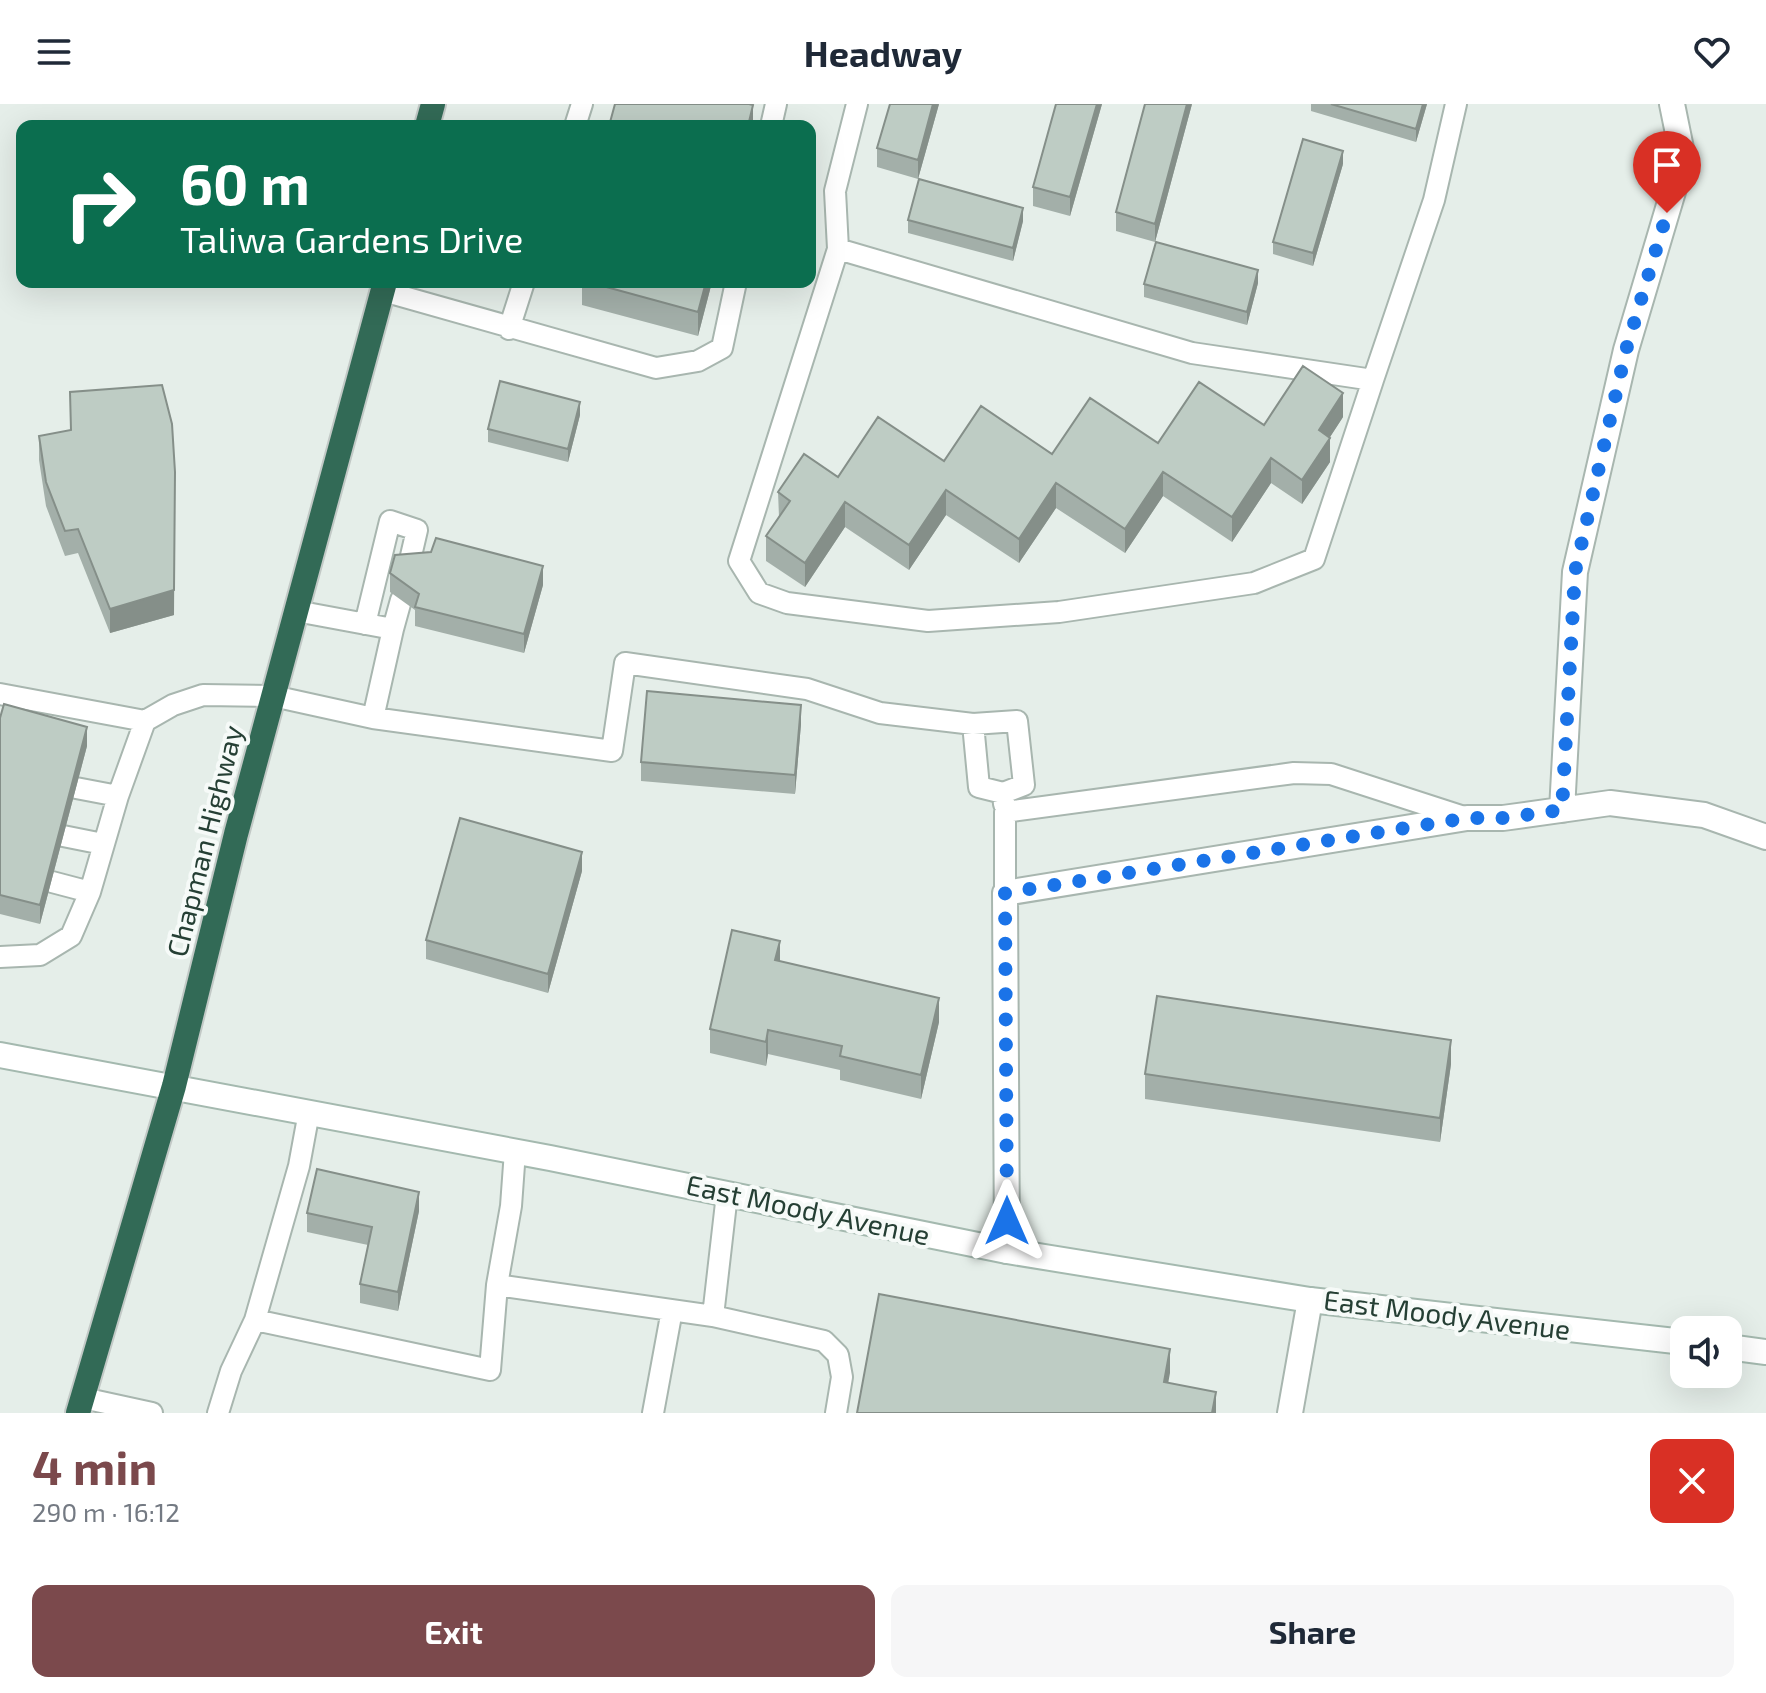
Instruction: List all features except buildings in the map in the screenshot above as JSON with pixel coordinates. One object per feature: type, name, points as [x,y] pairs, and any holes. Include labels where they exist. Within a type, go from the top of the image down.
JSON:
[{"type":"highway","name":"Chapman Highway","points":[[81,1406],[174,1086],[273,696],[383,288]]},
{"type":"street","points":[[1562,810],[1575,572],[1626,350],[1683,158],[1672,104]]},
{"type":"street","points":[[1007,1251],[1005,893],[1467,818],[1503,818],[1610,803],[1704,815],[1766,837]]},
{"type":"street","name":"East Moody Avenue","points":[[0,1055],[515,1151],[1007,1251],[1310,1300],[1670,1340]]},
{"type":"street","points":[[1290,1413],[1310,1300]]},
{"type":"street","points":[[1742,1349],[1766,1352]]},
{"type":"lane","points":[[857,104],[835,191],[838,249],[739,561],[759,593],[787,603],[928,621],[1059,612],[1254,583],[1314,559],[1434,200],[1456,104]]},
{"type":"lane","points":[[838,249],[1192,353],[1373,380]]},
{"type":"lane","points":[[390,288],[509,329],[656,368],[698,361],[722,348],[735,288]]},
{"type":"lane","points":[[509,329],[522,288]]},
{"type":"lane","points":[[365,624],[390,521],[417,530],[407,573]]},
{"type":"lane","points":[[373,718],[401,600]]},
{"type":"lane","points":[[296,611],[393,629]]},
{"type":"lane","points":[[0,694],[145,721],[173,705],[203,695],[273,696],[373,718],[612,751],[625,663],[807,689],[880,713],[973,724],[1017,721],[1024,785],[1004,802]]},
{"type":"lane","points":[[0,957],[40,955],[71,936],[90,892],[118,796],[145,721]]},
{"type":"lane","points":[[973,724],[979,787],[1004,802],[1294,773],[1331,774],[1467,818]]},
{"type":"lane","points":[[76,788],[118,796]]},
{"type":"lane","points":[[1004,802],[1005,893]]},
{"type":"lane","points":[[63,836],[103,844]]},
{"type":"lane","points":[[52,882],[90,892]]},
{"type":"lane","points":[[218,1413],[231,1371],[255,1320],[299,1166],[309,1112]]},
{"type":"lane","points":[[255,1320],[490,1370],[497,1285],[511,1206],[515,1151]]},
{"type":"lane","points":[[713,1316],[727,1194]]},
{"type":"lane","points":[[497,1285],[713,1316],[824,1341],[838,1355],[842,1377],[836,1413]]},
{"type":"lane","points":[[653,1413],[672,1310]]},
{"type":"lane","points":[[81,1406],[152,1413]]},
{"type":"route","points":[[1007,1221],[1005,893],[1467,818],[1503,818],[1562,810],[1575,572],[1626,350],[1667,213]]}]
